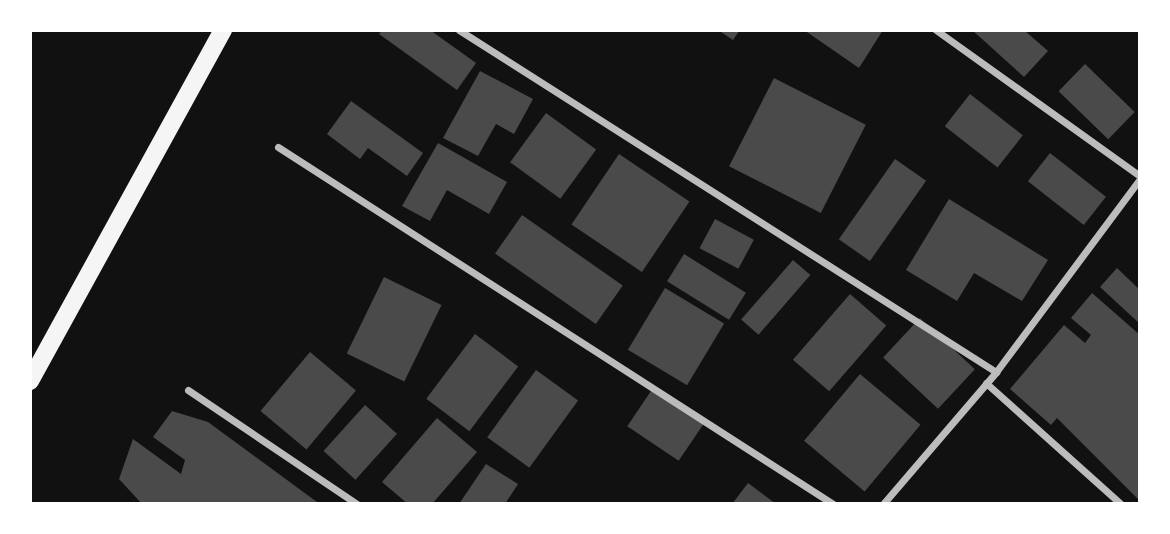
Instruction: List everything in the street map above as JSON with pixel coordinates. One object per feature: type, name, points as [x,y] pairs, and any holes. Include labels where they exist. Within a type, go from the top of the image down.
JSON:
[{"type":"main road","points":[[30,381],[223,30]]},
{"type":"street","points":[[459,30],[996,372]]},
{"type":"street","points":[[883,504],[996,372],[1140,177],[936,30]]},
{"type":"street","points":[[278,147],[833,504]]},
{"type":"street","points":[[986,383],[1121,504]]},
{"type":"street","points":[[188,390],[357,504]]},
{"type":"building","points":[[382,30],[430,30],[476,63],[457,90],[379,34]]},
{"type":"building","points":[[718,30],[740,30],[733,40]]},
{"type":"building","points":[[804,30],[883,30],[859,68]]},
{"type":"building","points":[[972,30],[1024,30],[1048,51],[1024,77]]},
{"type":"building","points":[[1085,64],[1135,112],[1108,139],[1059,91]]},
{"type":"building","points":[[480,71],[533,99],[514,134],[496,124],[478,156],[443,138]]},
{"type":"building","points":[[774,78],[866,125],[821,213],[729,166]]},
{"type":"building","points":[[970,94],[1023,135],[998,168],[945,126]]},
{"type":"building","points":[[351,101],[423,153],[407,176],[368,148],[360,159],[327,134]]},
{"type":"building","points":[[546,113],[596,149],[560,199],[510,162]]},
{"type":"building","points":[[438,143],[507,182],[489,214],[447,190],[430,221],[402,206]]},
{"type":"building","points":[[1050,153],[1106,197],[1084,225],[1028,181]]},
{"type":"building","points":[[619,154],[689,202],[642,272],[571,224]]},
{"type":"building","points":[[895,159],[926,181],[870,261],[839,239]]},
{"type":"building","points":[[949,199],[1048,260],[1022,301],[974,273],[957,301],[906,270]]},
{"type":"building","points":[[522,215],[623,286],[596,324],[495,254]]},
{"type":"building","points":[[715,219],[754,240],[738,269],[700,248]]},
{"type":"building","points":[[684,254],[746,293],[729,320],[667,281]]},
{"type":"building","points":[[793,260],[810,275],[759,335],[741,320]]},
{"type":"building","points":[[1117,268],[1140,290],[1140,324],[1100,287]]},
{"type":"building","points":[[384,277],[442,305],[404,381],[347,353]]},
{"type":"building","points":[[665,288],[724,324],[687,385],[628,350]]},
{"type":"building","points":[[1092,293],[1140,335],[1140,501],[1057,418],[1051,425],[1010,389],[1064,325],[1085,343],[1091,335],[1071,318]]},
{"type":"building","points":[[850,294],[886,325],[829,391],[793,360]]},
{"type":"building","points":[[920,318],[975,369],[938,409],[883,357]]},
{"type":"building","points":[[475,334],[518,366],[469,431],[426,399]]},
{"type":"building","points":[[310,352],[356,391],[306,450],[261,411]]},
{"type":"building","points":[[536,370],[578,401],[529,468],[487,437]]},
{"type":"building","points":[[860,374],[921,425],[865,491],[804,441]]},
{"type":"building","points":[[653,388],[704,423],[679,461],[627,426]]},
{"type":"building","points":[[365,405],[397,434],[355,480],[324,451]]},
{"type":"building","points":[[172,411],[208,422],[317,502],[142,504],[119,479],[133,439],[181,474],[185,460],[153,437]]},
{"type":"building","points":[[437,418],[477,452],[432,504],[408,504],[382,482]]},
{"type":"building","points":[[486,464],[518,484],[505,504],[459,504]]},
{"type":"building","points":[[748,483],[776,504],[732,504]]}]
